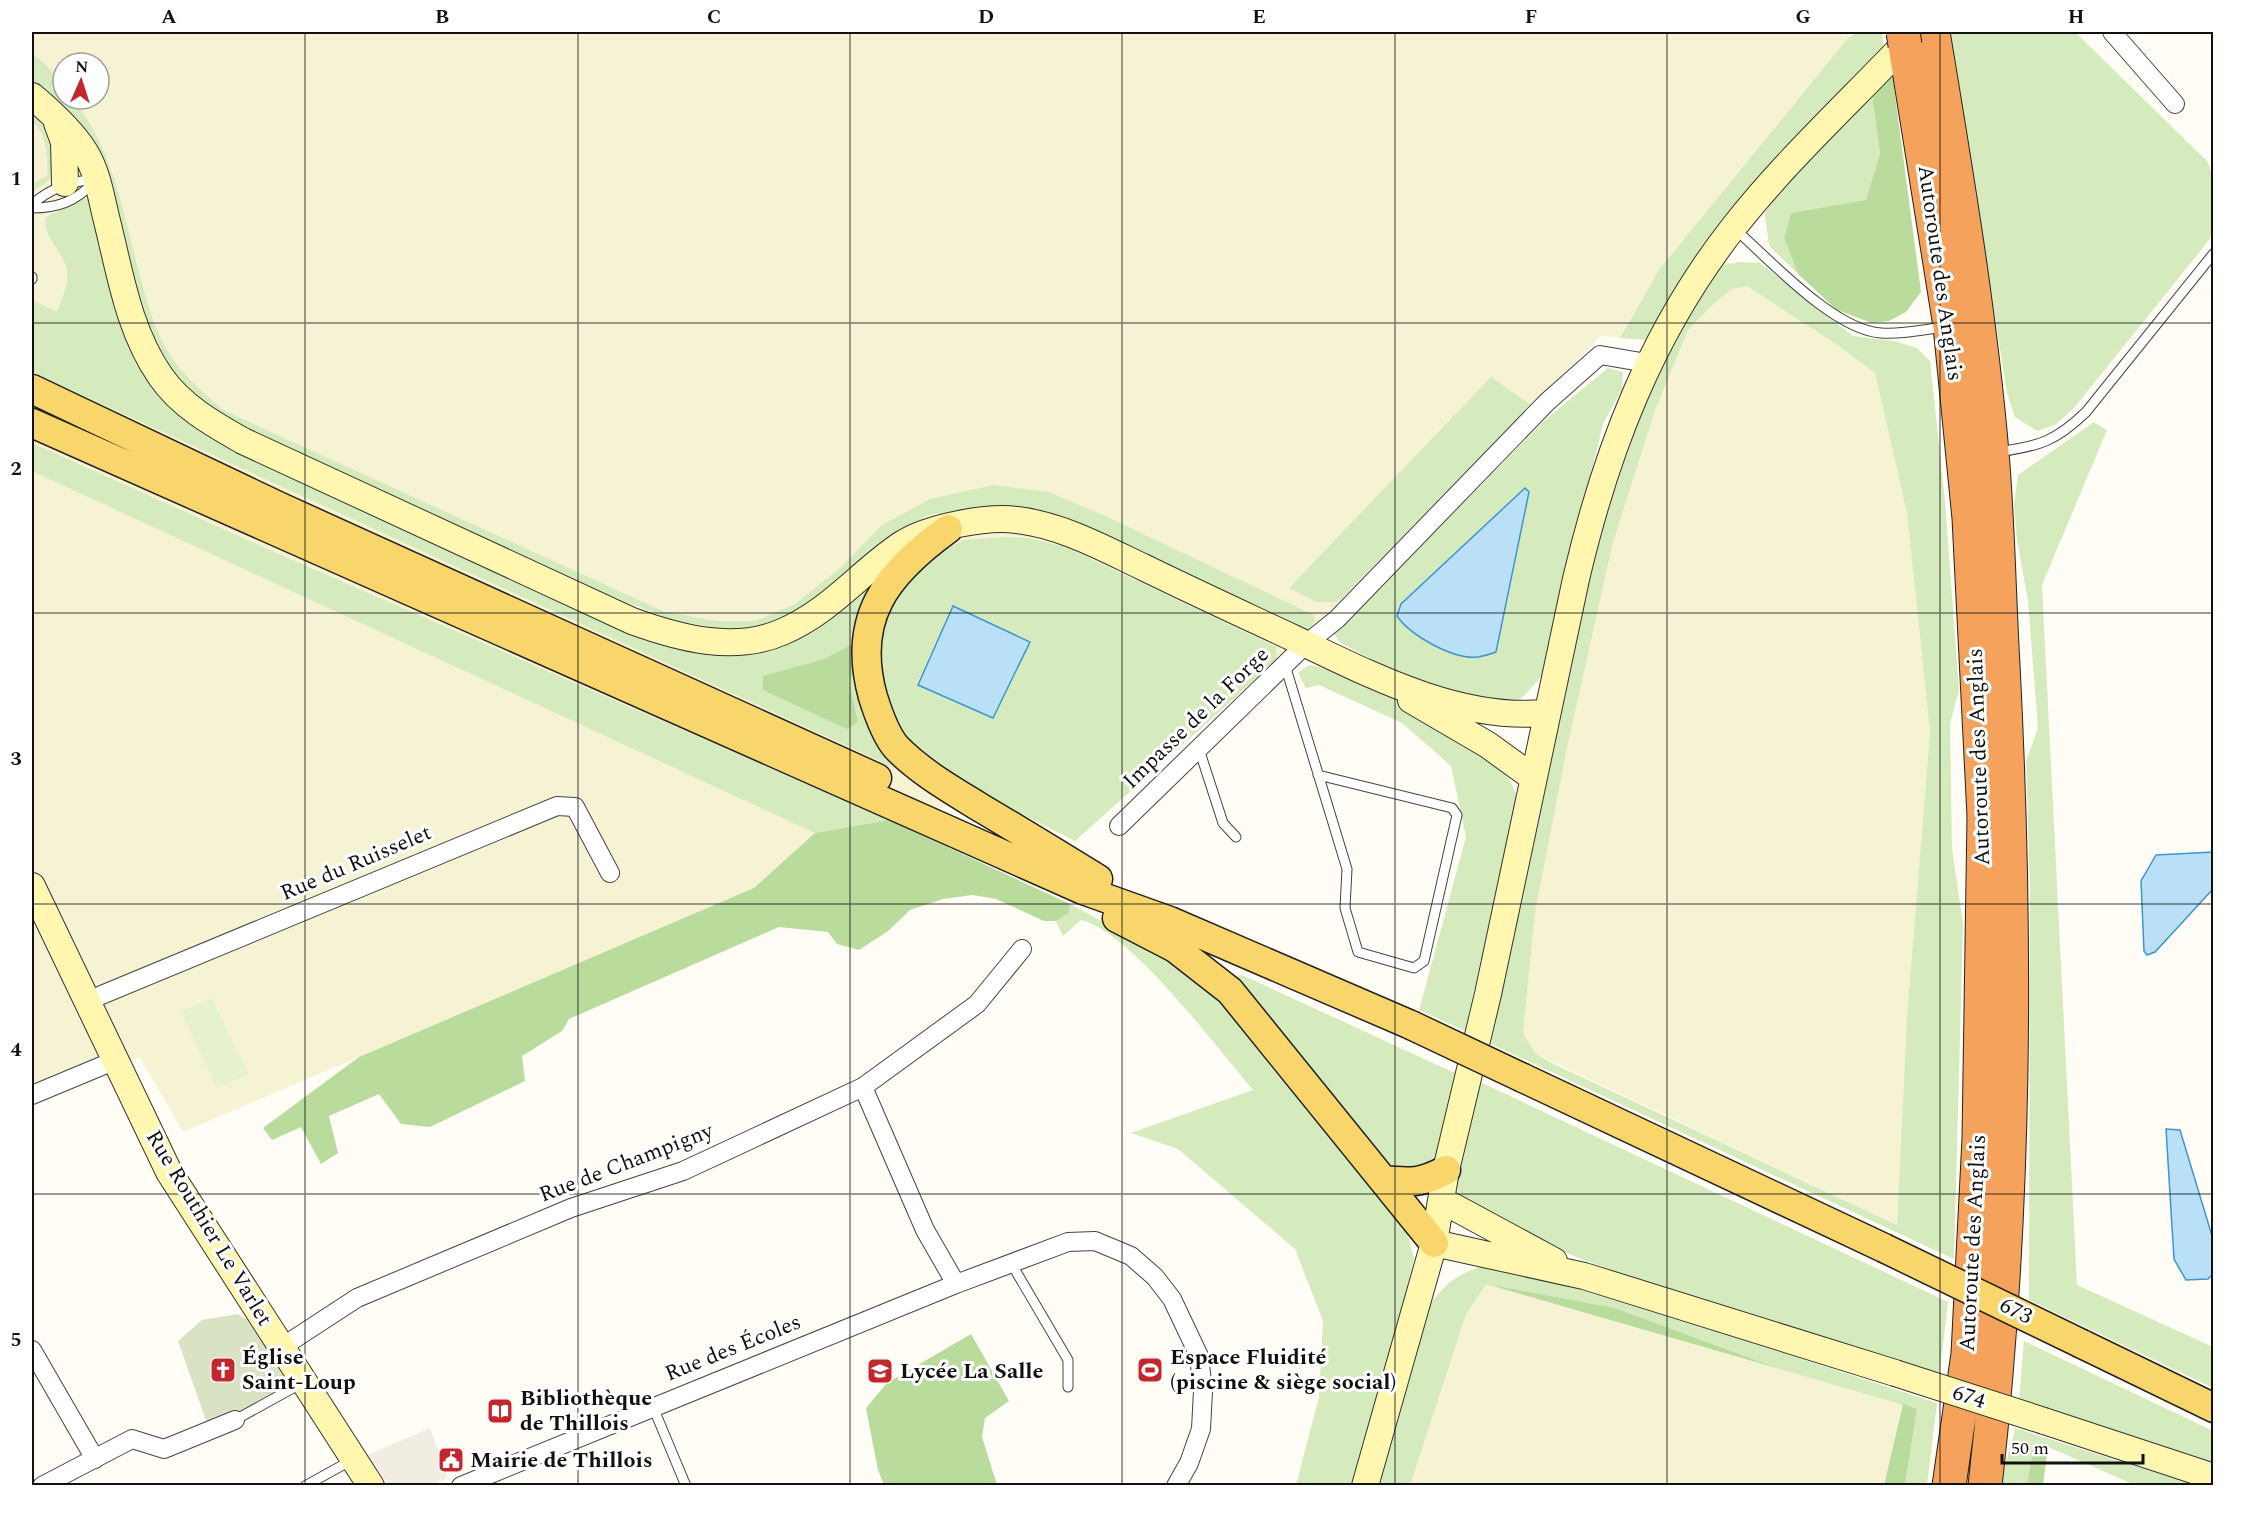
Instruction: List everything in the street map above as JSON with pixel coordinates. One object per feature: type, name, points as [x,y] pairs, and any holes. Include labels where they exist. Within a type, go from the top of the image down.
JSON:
[{"type":"highway","name":"Autoroute des Anglais","points":[[1903,32],[1950,326],[1969,518],[1984,816],[1976,1210],[1968,1354],[1949,1485]]},
{"type":"highway","name":"Autoroute des Anglais","points":[[1936,46],[1975,313],[1992,453],[2011,821],[2011,1125],[2000,1358],[1985,1485]]},
{"type":"main road","points":[[32,389],[278,506],[1098,879]]},
{"type":"main road","points":[[32,423],[1083,890],[1170,921]]},
{"type":"main road","points":[[948,528],[904,563],[888,584],[867,632],[868,679],[884,727],[894,745],[940,782],[1170,921]]},
{"type":"main road","points":[[947,830],[1175,948],[1230,991],[1434,1243]]},
{"type":"main road","name":"673","points":[[1170,921],[1411,1025],[1884,1248],[2214,1408]]},
{"type":"main road","points":[[1383,1180],[1412,1183],[1428,1180],[1446,1170]]},
{"type":"street","points":[[1365,1485],[1434,1243],[1443,1201],[1446,1170],[1488,994],[1545,713],[1591,514],[1624,416],[1647,363],[1686,294],[1733,228],[1796,157],[1917,32]]},
{"type":"street","points":[[2112,32],[2175,104]]},
{"type":"street","points":[[32,96],[73,136],[86,154],[97,179],[132,319],[142,344],[161,378],[183,402],[211,423],[243,441],[632,621],[677,637],[710,641],[747,641],[781,633],[820,612],[901,545],[917,535],[997,519],[1038,524],[1062,531],[1373,676],[1488,745],[1532,777]]},
{"type":"street","points":[[56,120],[64,142],[65,183]]},
{"type":"street","name":"Impasse de la Forge","points":[[1119,826],[1306,644],[1337,619],[1546,402],[1600,355],[1647,363]]},
{"type":"street","points":[[1373,676],[1483,711],[1526,715],[1545,713]]},
{"type":"street","name":"Rue du Ruisselet","points":[[87,1001],[556,806],[575,807],[610,873]]},
{"type":"street","name":"Rue Routhier Le Varlet","points":[[32,886],[169,1172],[371,1485]]},
{"type":"street","name":"Rue de Champigny","points":[[282,1347],[357,1298],[571,1208],[683,1171],[864,1087],[977,1005],[1022,949]]},
{"type":"street","points":[[32,1095],[104,1065],[114,1058]]},
{"type":"street","points":[[864,1087],[925,1230],[956,1284]]},
{"type":"street","points":[[1443,1201],[1584,1276]]},
{"type":"street","name":"Rue des Écoles","points":[[461,1485],[956,1284],[1068,1242],[1095,1241],[1131,1256],[1155,1277],[1172,1299],[1199,1356],[1203,1391],[1201,1429],[1189,1463],[1176,1485]]},
{"type":"street","points":[[1434,1243],[1584,1276]]},
{"type":"street","name":"674","points":[[1584,1276],[1894,1373],[2214,1477]]},
{"type":"street","points":[[32,1350],[95,1459]]},
{"type":"street","points":[[42,1485],[132,1439],[164,1449],[235,1420]]},
{"type":"lane","points":[[32,204],[48,191],[65,183],[97,179]]},
{"type":"lane","points":[[32,208],[59,207],[72,201],[97,179]]},
{"type":"lane","points":[[1733,228],[1818,304],[1857,327],[1881,333],[1950,326]]},
{"type":"lane","points":[[1992,453],[2036,446],[2065,432],[2093,404],[2214,253]]},
{"type":"lane","points":[[1285,665],[1318,775],[1347,869],[1345,908],[1358,952],[1414,968],[1424,961],[1457,815],[1452,808],[1318,775]]},
{"type":"lane","points":[[1199,748],[1223,823],[1236,837]]},
{"type":"lane","points":[[1011,1263],[1068,1360],[1068,1387]]},
{"type":"lane","points":[[235,1420],[304,1382]]},
{"type":"lane","points":[[659,1404],[686,1485]]},
{"type":"lane","points":[[306,1485],[354,1459]]},
{"type":"shaded area","points":[[32,32],[1848,32],[1849,37],[1695,237],[1875,373],[1907,513],[1930,732],[1907,1016],[1897,1225],[1536,1054],[1523,1034],[1535,912],[1561,740],[1644,423],[1674,342],[1601,336],[1316,625],[1075,841],[977,793],[183,1132],[140,1057],[32,1100]]},
{"type":"shaded area","points":[[1458,1275],[1903,1404],[1884,1485],[1393,1486]]},
{"type":"shaded area","points":[[430,1428],[448,1478],[431,1485],[389,1485],[367,1455]]},
{"type":"green space","points":[[1858,32],[1882,32],[1884,49],[1735,209],[1645,340],[1620,338],[1659,270],[1849,37]]},
{"type":"green space","points":[[1950,32],[2075,32],[2206,160],[2212,176],[2215,211],[2209,240],[2074,408],[2055,425],[2037,431],[2015,417],[2007,393]]},
{"type":"green space","points":[[32,53],[51,71],[51,104],[45,91],[32,81]]},
{"type":"green space","points":[[1892,72],[1921,292],[1906,312],[1889,321],[1872,323],[1837,310],[1798,274],[1784,238],[1791,213],[1866,200],[1880,154],[1872,95]]},
{"type":"green space","points":[[1872,95],[1880,154],[1866,201],[1791,213],[1784,238],[1798,274],[1769,246],[1765,213],[1778,193]]},
{"type":"green space","points":[[32,110],[43,124],[54,145],[57,171],[46,183],[32,192],[32,184],[48,175],[46,146],[41,132],[32,122]]},
{"type":"green space","points":[[54,111],[82,111],[87,118],[115,182],[147,302],[162,341],[185,375],[223,410],[665,612],[716,621],[755,621],[795,604],[840,568],[882,525],[930,499],[993,485],[1049,492],[1105,516],[1314,615],[1315,621],[1309,631],[1298,629],[1048,512],[1001,505],[927,515],[878,546],[799,615],[740,632],[673,620],[526,562],[211,416],[153,352],[128,276]]},
{"type":"green space","points":[[91,196],[168,397],[710,650],[857,595],[873,583],[858,641],[824,659],[763,676],[858,722],[849,681],[854,669],[882,745],[899,770],[32,372],[32,300],[57,312],[67,281],[65,263],[47,231],[46,217]]},
{"type":"green space","points":[[1739,262],[1760,263],[1853,336],[1895,341],[1917,348],[1930,361],[1945,501],[1959,690],[1950,724],[1952,848],[1963,924],[1954,1259],[1491,1044],[1596,544],[1653,378],[1684,316],[1720,266]],"holes":[[[1747,286],[1836,344],[1875,373],[1907,513],[1930,732],[1907,1016],[1897,1225],[1554,1064],[1536,1054],[1523,1034],[1535,912],[1568,743],[1613,542],[1655,410],[1688,330],[1711,306],[1732,289]]]},
{"type":"green space","points":[[1608,368],[1623,372],[1622,389],[1603,424],[1543,674],[1527,692],[1517,701],[1500,705],[1478,703],[1402,675],[1340,643],[1334,633],[1545,420]]},
{"type":"green space","points":[[1491,377],[1532,406],[1338,602],[1317,602],[1289,588]]},
{"type":"green space","points":[[2094,422],[2107,430],[2042,585],[2077,1285],[2213,1347],[2213,1388],[2029,1300],[2030,887],[2026,761],[2038,728],[2028,601],[2017,540],[2014,505],[2018,475]]},
{"type":"green space","points":[[32,443],[281,555],[889,820],[815,833],[32,471]]},
{"type":"green space","points":[[1028,538],[1066,547],[1276,647],[1277,660],[1075,841],[931,767],[897,726],[878,680],[880,626],[908,576],[935,555],[963,540]]},
{"type":"green space","points":[[858,641],[854,669],[849,681],[858,722],[847,729],[763,690],[763,676],[824,659]]},
{"type":"green space","points":[[1309,665],[1328,669],[1381,692],[1467,743],[1504,772],[1517,796],[1465,1031],[1419,1010],[1466,837],[1451,766],[1402,723],[1319,685],[1306,688],[1298,673]]},
{"type":"green space","points":[[889,820],[1070,904],[1069,913],[1056,921],[1044,921],[996,899],[973,895],[943,899],[910,910],[888,931],[859,950],[837,944],[828,932],[779,927],[569,1019],[562,1031],[522,1056],[525,1081],[430,1127],[401,1124],[379,1094],[329,1116],[338,1153],[321,1164],[301,1127],[272,1140],[263,1128],[359,1057],[754,888],[815,833]]},
{"type":"green space","points":[[1070,904],[1170,958],[1235,1013],[1406,1229],[1414,1258],[1395,1339],[1352,1485],[1296,1485],[1319,1397],[1323,1321],[1295,1249],[1178,1149],[1131,1133],[1253,1090],[1172,993],[1123,945],[1101,928],[1081,920],[1063,936],[1056,921],[1069,913]]},
{"type":"green space","points":[[1242,975],[1459,1075],[1438,1155],[1425,1172],[1392,1171],[1246,997],[1236,976]]},
{"type":"green space","points":[[212,998],[248,1074],[217,1088],[181,1012]]},
{"type":"green space","points":[[1480,1082],[1948,1302],[1939,1378],[1577,1257],[1486,1213],[1458,1194],[1457,1178]]},
{"type":"green space","points":[[1484,1265],[1620,1300],[1937,1403],[1927,1485],[1905,1485],[1917,1409],[1780,1369],[1615,1308],[1486,1284],[1466,1314],[1410,1485],[1375,1486],[1429,1306],[1452,1281]]},
{"type":"green space","points":[[1486,1284],[1615,1308],[1780,1369]]},
{"type":"green space","points":[[238,1314],[260,1329],[294,1384],[209,1429],[178,1341],[202,1320]]},
{"type":"green space","points":[[971,1334],[1009,1401],[985,1418],[982,1437],[997,1485],[884,1485],[878,1470],[866,1408],[887,1383]]},
{"type":"green space","points":[[2024,1341],[2213,1431],[2213,1462],[2019,1401]]},
{"type":"green space","points":[[1903,1404],[1917,1409],[1905,1485],[1884,1485]]},
{"type":"green space","points":[[2015,1428],[2195,1485],[2135,1485],[2048,1447],[2035,1445],[2027,1485],[2001,1486]]},
{"type":"green space","points":[[2034,1444],[2048,1447],[2043,1485],[2027,1485]]},
{"type":"water","points":[[1525,488],[1529,492],[1496,652],[1478,657],[1457,655],[1433,645],[1412,631],[1397,616],[1401,604]]},
{"type":"water","points":[[953,606],[1030,642],[993,718],[918,685]]},
{"type":"water","points":[[2213,852],[2213,889],[2155,952],[2147,955],[2144,951],[2141,881],[2156,855]]},
{"type":"water","points":[[2166,1129],[2180,1130],[2213,1239],[2213,1274],[2208,1279],[2186,1280],[2174,1259]]},
{"type":"place","name":"Église Saint-Loup","points":[[223,1370]]},
{"type":"place","name":"Espace Fluidité (piscine & siège social)","points":[[1150,1370]]},
{"type":"place","name":"Lycée La Salle","points":[[880,1371]]},
{"type":"place","name":"Bibliothèque de Thillois","points":[[500,1411]]},
{"type":"place","name":"Mairie de Thillois","points":[[451,1460]]}]
